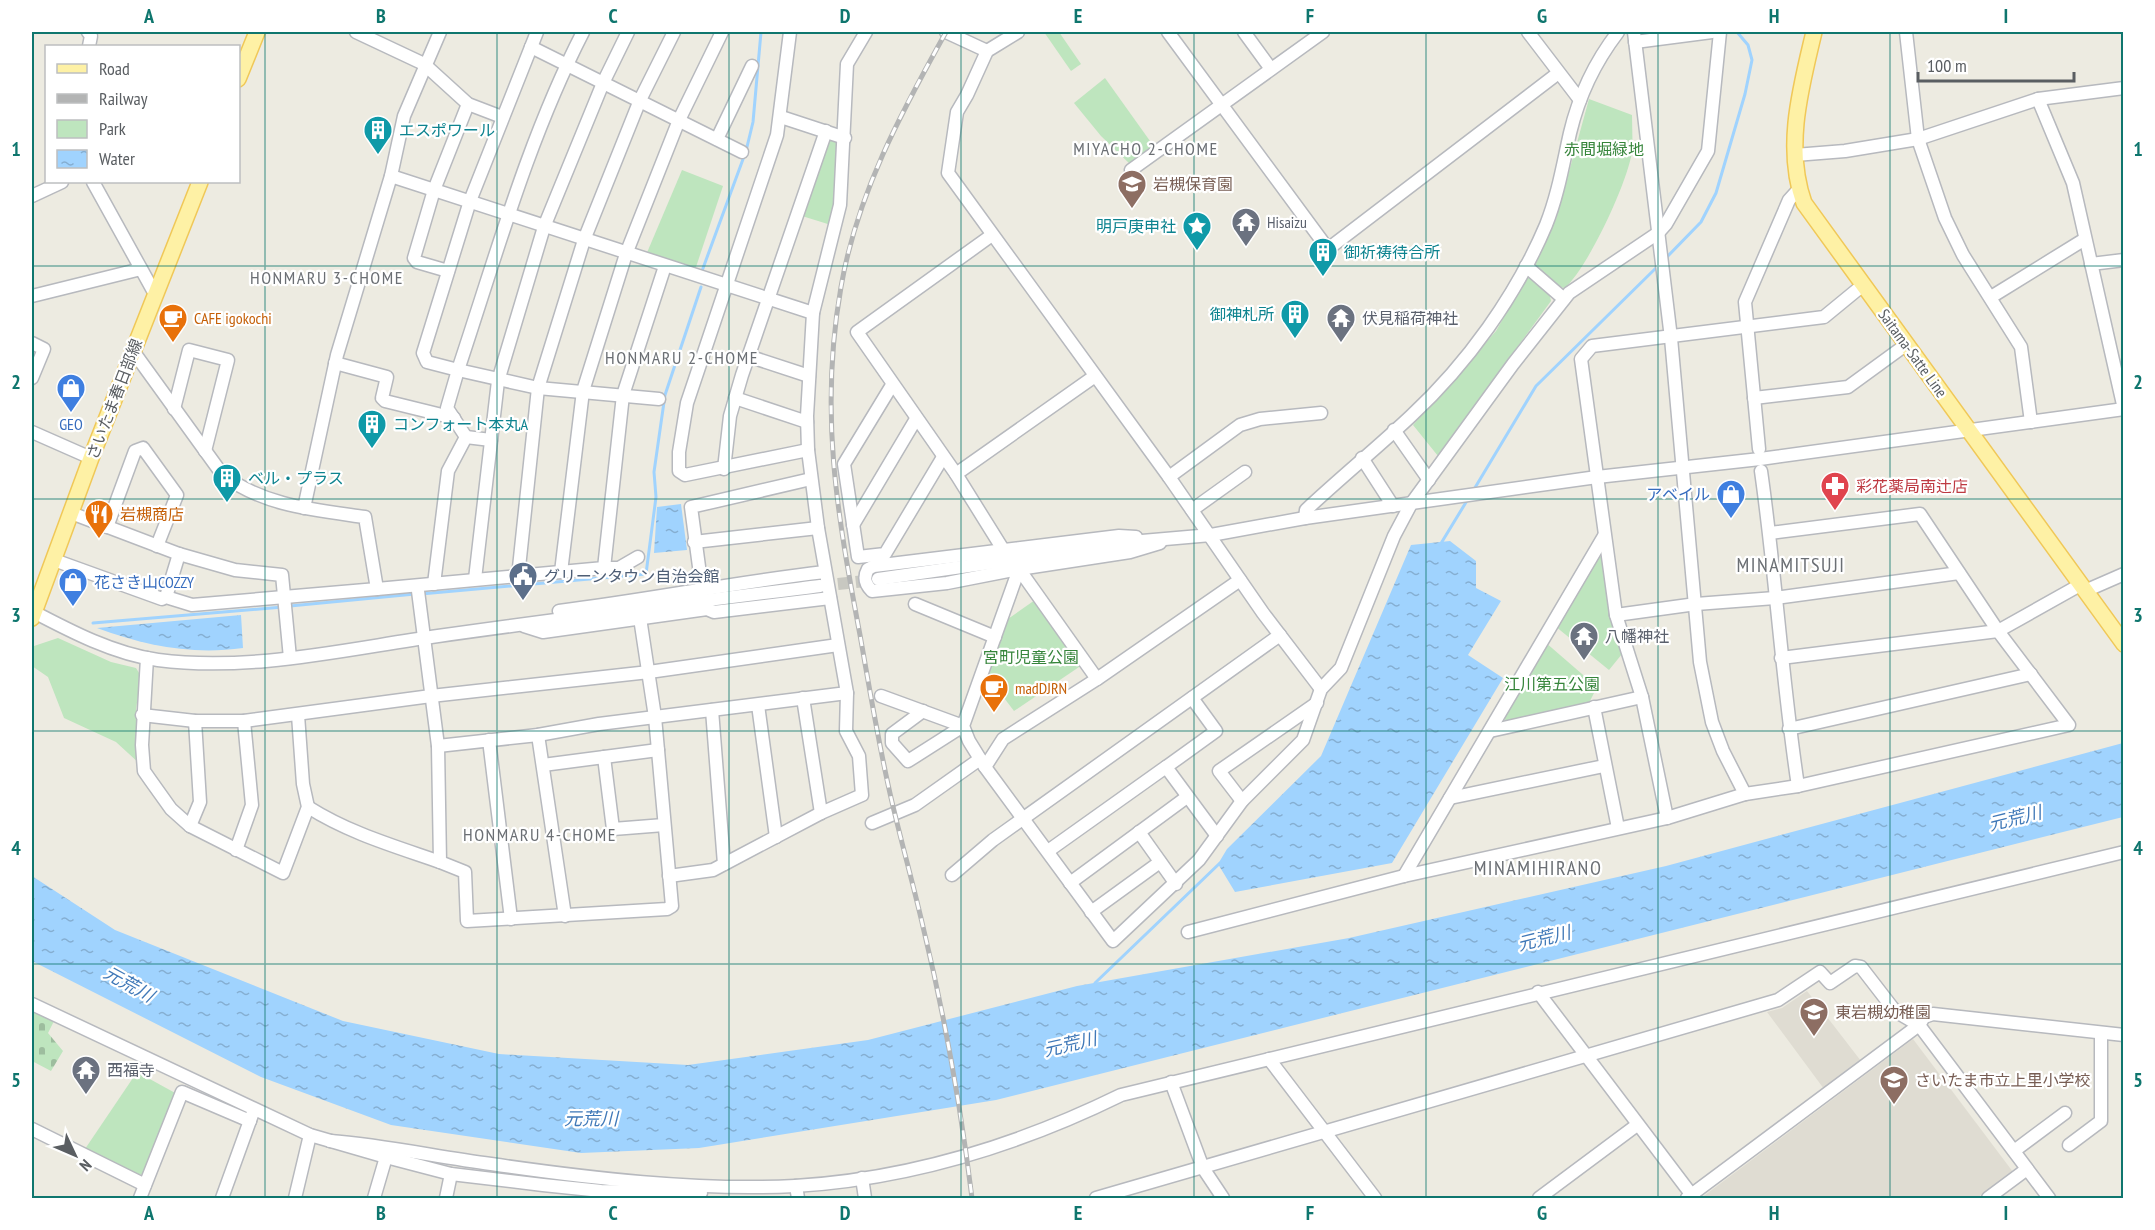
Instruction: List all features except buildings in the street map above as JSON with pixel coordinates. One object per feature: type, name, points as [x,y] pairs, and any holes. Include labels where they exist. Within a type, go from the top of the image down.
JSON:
[{"type":"main road","points":[[240,74],[257,32]]},
{"type":"main road","name":"Saitama-Satte Line","points":[[1814,32],[1798,103],[1795,155],[1799,189],[1812,216],[1972,430],[2082,588],[2124,644]]},
{"type":"main road","name":"さいたま春日部線","points":[[32,614],[200,183]]},
{"type":"street","points":[[356,32],[424,64],[468,104],[502,117]]},
{"type":"street","points":[[304,508],[336,363],[391,176],[404,116],[424,64],[440,32]]},
{"type":"street","points":[[537,32],[470,201],[423,353],[427,362],[498,381],[538,388],[659,399]]},
{"type":"street","points":[[466,437],[447,408],[507,214],[566,64],[583,32]]},
{"type":"street","points":[[475,579],[498,381],[544,227],[603,83],[628,32]]},
{"type":"street","points":[[518,577],[538,388],[584,240],[640,100],[674,32]]},
{"type":"street","points":[[561,572],[583,392],[626,254],[679,120],[722,32]]},
{"type":"street","points":[[790,32],[781,117],[687,403],[679,452],[679,471],[685,475],[724,469],[808,450]]},
{"type":"street","points":[[669,876],[712,870],[821,813],[862,795],[859,756],[846,731],[847,693],[818,528],[808,450],[807,422],[813,313],[840,205],[848,64],[866,32]]},
{"type":"street","points":[[946,32],[987,51]]},
{"type":"street","points":[[1017,32],[987,51],[957,112],[948,173],[1169,477],[1240,580],[1322,689]]},
{"type":"street","points":[[1168,32],[1328,249],[1557,74]]},
{"type":"street","points":[[1244,32],[1271,69]]},
{"type":"street","points":[[1131,170],[1323,32]]},
{"type":"street","points":[[1528,32],[1557,74],[1580,100]]},
{"type":"street","points":[[1305,518],[1306,510],[1394,430],[1454,371],[1477,342],[1526,266],[1547,223],[1561,180],[1580,100],[1598,59],[1618,32]]},
{"type":"street","points":[[1712,32],[1635,37],[1671,338],[1700,662],[1712,722],[1723,751],[1745,794]]},
{"type":"street","points":[[881,696],[963,726],[983,763],[1113,941],[1176,884],[1218,836],[1242,801],[1303,740],[1322,689],[1341,668],[1394,536],[1411,504],[1564,299],[1569,293],[1658,234],[1708,151],[1720,32]]},
{"type":"street","points":[[1906,32],[1918,139],[1945,218],[1963,255],[2021,347],[2031,422]]},
{"type":"street","points":[[531,47],[742,152]]},
{"type":"street","points":[[717,139],[752,66]]},
{"type":"street","points":[[1795,155],[1845,151],[1918,139],[2038,99],[2124,88]]},
{"type":"street","points":[[878,579],[1142,541],[1210,535],[1305,518],[1597,477],[1682,468],[2124,409],[2073,183],[2038,99]]},
{"type":"street","points":[[448,271],[417,262],[414,258],[435,190],[468,104]]},
{"type":"street","points":[[781,117],[845,138]]},
{"type":"street","points":[[724,469],[735,398],[826,132]]},
{"type":"street","points":[[391,176],[813,313]]},
{"type":"street","points":[[32,196],[60,183]]},
{"type":"street","points":[[94,183],[155,294]]},
{"type":"street","points":[[1760,449],[1745,302],[1790,200],[1799,189]]},
{"type":"street","points":[[992,235],[857,332],[956,474],[1004,551]]},
{"type":"street","points":[[1991,297],[2085,239]]},
{"type":"street","points":[[2091,264],[2124,260]]},
{"type":"street","points":[[604,568],[623,395],[665,266]]},
{"type":"street","points":[[1526,266],[1564,299]]},
{"type":"street","points":[[32,296],[141,269]]},
{"type":"street","points":[[1667,818],[1642,697],[1616,615],[1581,359],[1592,346],[1671,338],[1824,317],[1863,285]]},
{"type":"street","points":[[32,343],[45,349],[32,378]]},
{"type":"street","points":[[1754,398],[1848,387],[1907,344]]},
{"type":"street","points":[[174,409],[189,350],[228,360],[205,451]]},
{"type":"street","points":[[133,351],[222,474],[243,489],[268,500],[365,517],[377,589]]},
{"type":"street","points":[[748,356],[809,376]]},
{"type":"street","points":[[336,363],[387,377],[382,398],[385,401],[454,418]]},
{"type":"street","points":[[956,474],[1095,376]]},
{"type":"street","points":[[892,385],[844,464],[858,557],[885,554],[943,457]]},
{"type":"street","points":[[735,398],[807,422]]},
{"type":"street","points":[[1169,477],[1240,425],[1260,419],[1321,413]]},
{"type":"street","points":[[853,525],[916,419]]},
{"type":"street","points":[[1394,430],[1429,480]]},
{"type":"street","points":[[32,434],[91,458]]},
{"type":"street","points":[[466,437],[491,440]]},
{"type":"street","points":[[434,584],[448,471],[466,437]]},
{"type":"street","points":[[107,527],[135,451],[143,448],[177,495],[157,546]]},
{"type":"street","points":[[1362,458],[1393,506]]},
{"type":"street","points":[[1761,471],[1770,533],[1789,729],[1798,786]]},
{"type":"street","points":[[1192,510],[1245,472]]},
{"type":"street","points":[[702,589],[690,507],[811,478]]},
{"type":"street","points":[[71,513],[179,554],[236,570],[282,575],[290,658]]},
{"type":"street","points":[[1188,932],[1404,876],[1667,818],[1745,794],[1798,786],[2069,725],[1998,631],[1920,514],[1770,533]]},
{"type":"street","points":[[694,543],[818,528]]},
{"type":"street","points":[[1142,541],[1133,535],[1119,536],[874,566],[864,575],[866,585],[872,591],[947,583],[1130,552],[1171,538]]},
{"type":"street","points":[[1404,876],[1605,536]]},
{"type":"street","points":[[166,597],[179,554]]},
{"type":"street","points":[[54,560],[162,599],[166,597],[192,605],[285,604],[377,589],[619,568],[638,557]]},
{"type":"street","points":[[923,711],[892,734],[892,742],[908,761],[963,726],[1019,569]]},
{"type":"street","points":[[1019,569],[1097,679]]},
{"type":"street","points":[[513,625],[544,613],[825,572]]},
{"type":"street","points":[[1616,615],[1696,603],[1775,598],[1959,573]]},
{"type":"street","points":[[1781,658],[1998,631],[2082,588],[2124,574]]},
{"type":"street","points":[[872,823],[915,805],[983,763],[1003,739],[1097,679],[1240,580]]},
{"type":"street","points":[[32,614],[98,642],[147,658],[212,664],[290,658],[513,625],[820,586]]},
{"type":"street","points":[[418,591],[438,746],[440,862]]},
{"type":"street","points":[[513,625],[543,632],[640,618],[830,597]]},
{"type":"street","points":[[915,604],[995,638]]},
{"type":"street","points":[[308,807],[335,824],[363,836],[465,872],[467,921],[667,909],[672,906],[655,717],[640,618]]},
{"type":"street","points":[[952,875],[1024,819],[1280,635]]},
{"type":"street","points":[[142,715],[195,721],[244,721],[430,696],[649,672],[838,645]]},
{"type":"street","points":[[147,658],[142,715],[144,771],[171,809],[190,826],[283,873],[308,807],[303,784],[298,715]]},
{"type":"street","points":[[1789,729],[2031,674]]},
{"type":"street","points":[[438,746],[538,735],[599,724],[847,693]]},
{"type":"street","points":[[1490,731],[1642,697]]},
{"type":"street","points":[[803,698],[821,813]]},
{"type":"street","points":[[1048,851],[1216,731],[1192,698]]},
{"type":"street","points":[[1242,801],[1219,771],[1317,703]]},
{"type":"street","points":[[758,705],[776,837]]},
{"type":"street","points":[[1594,707],[1618,828]]},
{"type":"street","points":[[712,710],[724,864]]},
{"type":"street","points":[[190,826],[200,802],[195,721]]},
{"type":"street","points":[[236,850],[252,805],[244,721]]},
{"type":"street","points":[[538,735],[564,916]]},
{"type":"street","points":[[489,740],[511,919]]},
{"type":"street","points":[[543,765],[658,750]]},
{"type":"street","points":[[604,757],[613,829],[664,825]]},
{"type":"street","points":[[1450,798],[1604,766]]},
{"type":"street","points":[[1166,767],[1218,836]]},
{"type":"street","points":[[1070,883],[1187,797]]},
{"type":"street","points":[[1139,832],[1176,884]]},
{"type":"street","points":[[330,1141],[380,1144],[491,1164],[726,1187],[754,1193],[862,1178],[967,1156],[1073,1118],[1121,1095],[1171,1082],[2124,852]]},
{"type":"street","points":[[1091,912],[1160,862]]},
{"type":"street","points":[[1096,1198],[1778,999],[1820,972],[1830,984],[1855,966],[1861,967],[1895,1011],[1919,1025],[2049,1198]]},
{"type":"street","points":[[1538,992],[1691,1197],[1919,1025],[1924,1017],[1933,1014],[2124,1035]]},
{"type":"street","points":[[32,1005],[310,1135],[386,1157],[451,1174],[601,1195],[707,1196],[726,1187]]},
{"type":"street","points":[[2069,1144],[2101,1121],[2101,1034]]},
{"type":"street","points":[[1269,1059],[1375,1198]]},
{"type":"street","points":[[1171,1082],[1203,1168],[1223,1198]]},
{"type":"street","points":[[140,1198],[182,1092],[250,1120]]},
{"type":"street","points":[[222,1198],[254,1108]]},
{"type":"street","points":[[2014,1151],[2065,1113]]},
{"type":"street","points":[[1539,1198],[1637,1125]]},
{"type":"street","points":[[32,1129],[145,1185]]},
{"type":"street","points":[[296,1198],[310,1135]]},
{"type":"street","points":[[374,1198],[386,1157]]},
{"type":"street","points":[[1988,1198],[2027,1170]]},
{"type":"street","points":[[446,1198],[451,1174]]},
{"type":"street","points":[[862,1178],[865,1198]]},
{"type":"street","points":[[796,1186],[798,1198]]},
{"type":"shaded area","name":"東岩槻幼稚園","points":[[1807,991],[1861,1061],[1824,1089],[1767,1012],[1782,1008]]},
{"type":"shaded area","name":"さいたま市立上里小学校","points":[[1913,1039],[2013,1172],[1977,1198],[1701,1198]]},
{"type":"green space","points":[[1044,32],[1059,32],[1081,64],[1071,71]]},
{"type":"green space","points":[[1105,78],[1155,148],[1132,166],[1101,136],[1074,103]]},
{"type":"green space","name":"赤間堀緑地","points":[[1589,99],[1632,115],[1632,152],[1615,204],[1595,244],[1565,288],[1558,287],[1534,265],[1556,219]]},
{"type":"green space","points":[[828,138],[840,142],[837,198],[831,225],[802,216]]},
{"type":"green space","points":[[682,170],[723,186],[695,270],[646,255]]},
{"type":"green space","points":[[1528,274],[1550,296],[1551,301],[1438,456],[1413,425],[1496,331]]},
{"type":"green space","name":"江川第五公園","points":[[1597,556],[1605,558],[1622,654],[1609,670],[1555,626]]},
{"type":"green space","name":"宮町児童公園","points":[[1035,600],[1082,665],[1014,711],[985,673],[1005,621]]},
{"type":"green space","points":[[58,638],[111,662],[136,668],[141,676],[136,709],[140,764],[116,742],[64,718],[48,677],[32,666],[34,646]]},
{"type":"green space","name":"江川第五公園","points":[[1545,642],[1597,687],[1589,703],[1507,722],[1502,716]]},
{"type":"green space","points":[[32,1009],[54,1021],[48,1033],[63,1051],[51,1071],[32,1061]]},
{"type":"green space","points":[[137,1072],[177,1094],[146,1173],[139,1175],[85,1149]]},
{"type":"water","points":[[681,504],[687,550],[654,553],[657,507]]},
{"type":"water","points":[[1450,541],[1476,561],[1476,588],[1501,601],[1468,655],[1503,678],[1392,863],[1235,892],[1218,864],[1227,849],[1321,756],[1411,545]]},
{"type":"water","points":[[241,615],[243,648],[224,650],[187,649],[151,644],[97,628]]},
{"type":"water","name":"元荒川","points":[[2123,743],[2123,817],[996,1100],[699,1148],[581,1153],[391,1125],[261,1077],[32,961],[32,876],[115,930],[343,1021],[499,1054],[688,1065],[868,1040],[1077,986],[1349,938],[1666,866]]},
{"type":"waterway","points":[[702,271],[746,151],[753,122],[761,32]]},
{"type":"waterway","points":[[1665,259],[1701,222],[1716,193],[1745,94],[1752,60],[1748,45],[1737,32]]},
{"type":"waterway","points":[[1473,491],[1536,386],[1658,266]]},
{"type":"waterway","points":[[421,594],[646,574],[656,497],[654,472],[665,395],[701,287]]},
{"type":"waterway","points":[[1440,545],[1468,499]]},
{"type":"waterway","points":[[290,606],[415,594]]},
{"type":"waterway","points":[[93,623],[283,607]]},
{"type":"waterway","points":[[1095,983],[1220,863]]},
{"type":"tunnel","points":[[820,586],[874,580]]},
{"type":"railway","points":[[946,32],[897,124],[869,187],[858,219],[841,287],[831,377],[831,420],[844,547],[875,719],[892,802],[946,1030],[972,1198]]},
{"type":"place","name":"エスポワール","points":[[378,156]]},
{"type":"place","name":"岩槻保育園","points":[[1132,210]]},
{"type":"place","name":"Hisaizu","points":[[1246,248]]},
{"type":"place","name":"明戸庚申社","points":[[1197,252]]},
{"type":"place","name":"御祈祷待合所","points":[[1323,278]]},
{"type":"place","name":"御神札所","points":[[1295,340]]},
{"type":"place","name":"CAFE igokochi","points":[[173,344]]},
{"type":"place","name":"伏見稲荷神社","points":[[1341,344]]},
{"type":"place","name":"GEO","points":[[71,414]]},
{"type":"place","name":"コンフォート本丸A","points":[[372,450]]},
{"type":"place","name":"ベル・プラス","points":[[227,504]]},
{"type":"place","name":"彩花薬局南辻店","points":[[1835,512]]},
{"type":"place","name":"アベイル","points":[[1731,520]]},
{"type":"place","name":"岩槻商店","points":[[99,540]]},
{"type":"place","name":"グリーンタウン自治会館","points":[[523,602]]},
{"type":"place","name":"花さき山COZZY","points":[[73,608]]},
{"type":"place","name":"八幡神社","points":[[1584,662]]},
{"type":"place","name":"madDJRN","points":[[994,714]]},
{"type":"place","name":"東岩槻幼稚園","points":[[1814,1038]]},
{"type":"place","name":"西福寺","points":[[86,1096]]},
{"type":"place","name":"さいたま市立上里小学校","points":[[1894,1106]]},
{"type":"district","name":"MIYACHO 2-CHOME","points":[[1146,148]]},
{"type":"district","name":"HONMARU 3-CHOME","points":[[327,277]]},
{"type":"district","name":"HONMARU 2-CHOME","points":[[682,357]]},
{"type":"district","name":"MINAMITSUJI","points":[[1791,565]]},
{"type":"district","name":"HONMARU 4-CHOME","points":[[540,834]]},
{"type":"district","name":"MINAMIHIRANO","points":[[1538,868]]}]
